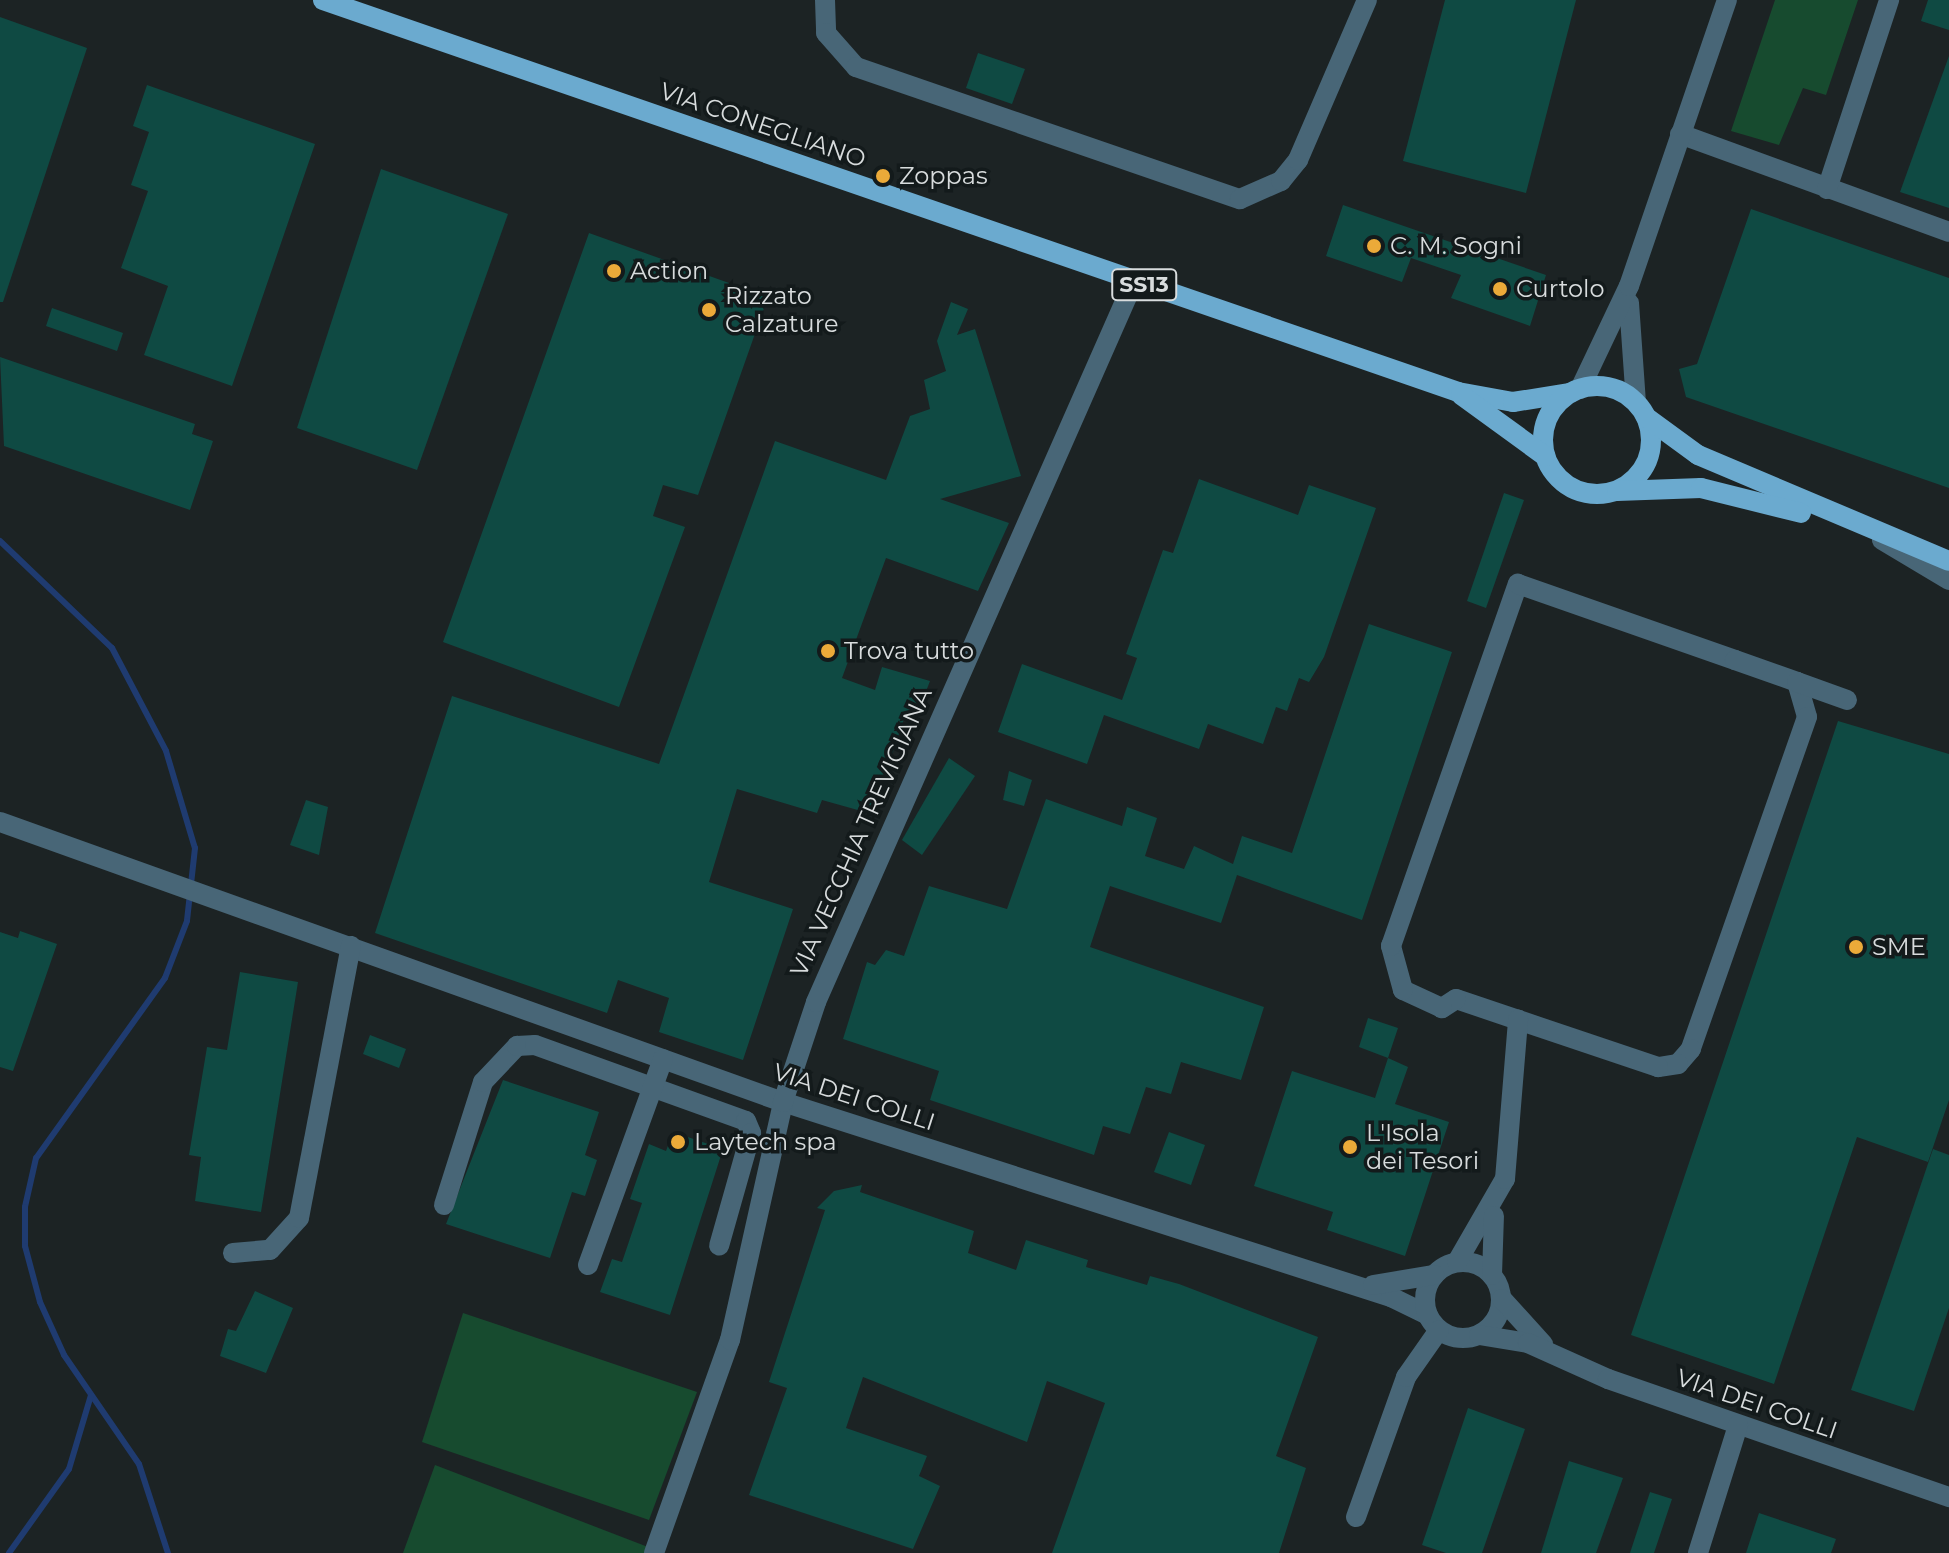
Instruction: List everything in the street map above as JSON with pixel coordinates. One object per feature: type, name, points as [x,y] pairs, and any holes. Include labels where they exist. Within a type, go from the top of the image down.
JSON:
[{"type":"main road","name":"VIA CONEGLIANO","points":[[323,0],[1458,392],[1513,402],[1575,391]]},
{"type":"main road","points":[[1867,532],[1698,455],[1610,387],[1575,391],[1547,420],[1545,456],[1565,485],[1599,495],[1617,491],[1701,488],[1867,532],[1949,561]]},
{"type":"main road","name":"VIA CONEGLIANO","points":[[1458,392],[1545,456]]},
{"type":"main road","points":[[1617,491],[1644,469],[1651,434],[1641,410]]},
{"type":"street","points":[[825,0],[826,33],[856,67],[1240,199],[1281,181],[1298,160],[1367,0]]},
{"type":"street","points":[[1575,391],[1629,286],[1727,0]]},
{"type":"street","points":[[1827,189],[1889,0]]},
{"type":"street","points":[[1680,134],[1949,232]]},
{"type":"street","name":"VIA VECCHIA TREVIGIANA","points":[[654,1553],[730,1340],[783,1102],[855,905],[1134,281]]},
{"type":"street","points":[[1629,286],[1641,410]]},
{"type":"street","points":[[1867,532],[1949,580]]},
{"type":"street","points":[[1797,682],[1807,717],[1685,1058],[1658,1067],[1456,999],[1442,1008],[1411,997],[1390,959],[1518,584],[1797,682],[1847,700],[1807,717]]},
{"type":"street","name":"VIA DEI COLLI","points":[[0,822],[783,1102],[1345,1284],[1434,1322],[1458,1338],[1479,1335],[1552,1352],[1738,1425],[1949,1497]]},
{"type":"street","points":[[233,1253],[270,1250],[299,1218],[351,946]]},
{"type":"street","points":[[1495,1208],[1457,1262],[1492,1275],[1495,1208],[1512,1139],[1518,1020]]},
{"type":"street","points":[[444,1205],[483,1082],[517,1046],[535,1045],[746,1121],[751,1133],[719,1246]]},
{"type":"street","points":[[588,1265],[663,1059]]},
{"type":"street","name":"VIA DEI COLLI","points":[[1345,1284],[1434,1275],[1457,1262]]},
{"type":"street","points":[[1356,1517],[1406,1377],[1434,1322],[1425,1295],[1434,1275]]},
{"type":"street","name":"VIA DEI COLLI","points":[[1492,1275],[1502,1299],[1552,1352]]},
{"type":"street","points":[[1479,1335],[1496,1321],[1502,1299]]},
{"type":"street","points":[[1698,1553],[1738,1425]]},
{"type":"green space","points":[[1775,0],[1858,0],[1826,95],[1803,88],[1779,145],[1731,131]]},
{"type":"green space","points":[[463,1313],[697,1392],[649,1520],[422,1442]]},
{"type":"green space","points":[[435,1465],[648,1547],[645,1553],[403,1553]]},
{"type":"building","points":[[1445,0],[1576,0],[1526,193],[1403,161]]},
{"type":"building","points":[[1928,0],[1949,0],[1949,30],[1921,21]]},
{"type":"building","points":[[0,17],[87,48],[3,302],[0,302]]},
{"type":"building","points":[[978,53],[1025,69],[1012,104],[966,88]]},
{"type":"building","points":[[1949,56],[1949,208],[1900,192]]},
{"type":"building","points":[[147,85],[315,144],[232,386],[144,355],[168,286],[121,268],[148,191],[131,185],[149,132],[133,126]]},
{"type":"building","points":[[381,169],[508,214],[417,470],[297,428]]},
{"type":"building","points":[[1343,205],[1546,275],[1530,326],[1451,298],[1461,275],[1411,258],[1402,282],[1326,256]]},
{"type":"building","points":[[1751,209],[1949,278],[1949,488],[1686,397],[1679,369],[1697,364]]},
{"type":"building","points":[[589,233],[768,297],[698,495],[663,485],[653,516],[685,527],[619,707],[443,642]]},
{"type":"building","points":[[951,302],[968,309],[957,335],[975,329],[1021,476],[940,499],[1009,523],[978,591],[886,558],[842,678],[875,690],[882,667],[930,681],[914,723],[904,719],[872,814],[822,800],[817,813],[737,789],[709,882],[793,909],[743,1060],[659,1032],[669,998],[618,980],[607,1013],[375,933],[452,696],[659,764],[775,441],[886,480],[910,416],[930,409],[924,380],[946,371],[937,341]]},
{"type":"building","points":[[52,308],[123,333],[117,351],[46,326]]},
{"type":"building","points":[[0,357],[195,424],[192,434],[213,441],[190,510],[4,446]]},
{"type":"building","points":[[1199,479],[1298,515],[1309,485],[1376,508],[1324,657],[1309,682],[1299,678],[1287,711],[1276,707],[1263,744],[1208,724],[1199,749],[1104,715],[1087,764],[998,732],[1022,664],[1122,700],[1137,658],[1126,654],[1163,550],[1173,553]]},
{"type":"building","points":[[1504,493],[1524,500],[1486,608],[1467,601]]},
{"type":"building","points":[[1369,624],[1452,652],[1362,920],[1237,875],[1221,923],[1110,886],[1090,947],[1264,1007],[1241,1080],[1181,1062],[1171,1094],[1146,1087],[1130,1134],[1103,1126],[1094,1155],[930,1100],[939,1071],[843,1039],[867,962],[875,965],[886,950],[904,956],[929,886],[1007,909],[1046,799],[1122,826],[1127,807],[1157,818],[1145,856],[1184,869],[1194,846],[1233,864],[1242,836],[1292,853]]},
{"type":"building","name":"SME","points":[[1838,721],[1949,754],[1949,1100],[1928,1162],[1857,1137],[1774,1384],[1631,1335]]},
{"type":"building","points":[[949,758],[975,776],[922,855],[902,840]]},
{"type":"building","points":[[1009,771],[1032,780],[1024,806],[1003,800]]},
{"type":"building","points":[[306,800],[328,807],[319,855],[290,845]]},
{"type":"building","points":[[20,931],[57,944],[13,1071],[0,1067],[0,932],[18,938]]},
{"type":"building","points":[[240,972],[298,982],[261,1212],[195,1201],[201,1157],[189,1155],[207,1047],[227,1050]]},
{"type":"building","points":[[1368,1018],[1398,1028],[1388,1058],[1359,1047]]},
{"type":"building","points":[[370,1035],[406,1049],[399,1068],[363,1054]]},
{"type":"building","points":[[1388,1058],[1408,1067],[1395,1104],[1449,1122],[1405,1256],[1327,1230],[1333,1212],[1254,1186],[1292,1071],[1375,1098]]},
{"type":"building","points":[[503,1080],[599,1112],[585,1155],[597,1160],[585,1196],[572,1192],[550,1258],[446,1224]]},
{"type":"building","points":[[673,1132],[723,1149],[670,1315],[600,1292],[612,1259],[622,1262],[642,1203],[630,1199],[649,1144],[666,1151]]},
{"type":"building","points":[[1169,1132],[1205,1145],[1191,1185],[1154,1172]]},
{"type":"building","points":[[1933,1149],[1949,1155],[1949,1308],[1914,1411],[1851,1390]]},
{"type":"building","points":[[862,1185],[860,1192],[974,1231],[968,1253],[1016,1270],[1026,1240],[1088,1260],[1086,1267],[1147,1285],[1150,1276],[1179,1284],[1318,1337],[1276,1456],[1306,1468],[1279,1553],[1052,1553],[1105,1403],[1047,1381],[1027,1442],[863,1377],[846,1428],[927,1456],[919,1476],[940,1486],[913,1549],[749,1495],[787,1388],[769,1382],[825,1210],[817,1208],[834,1191]]},
{"type":"building","points":[[255,1291],[293,1308],[266,1373],[220,1356],[228,1329],[236,1331]]},
{"type":"building","points":[[1468,1408],[1525,1429],[1482,1553],[1446,1553],[1422,1545]]},
{"type":"building","points":[[1569,1461],[1623,1478],[1596,1553],[1541,1553]]},
{"type":"building","points":[[1650,1492],[1672,1499],[1654,1553],[1630,1553]]},
{"type":"building","points":[[1759,1513],[1836,1539],[1831,1553],[1746,1553]]},
{"type":"waterway","points":[[0,541],[112,648],[166,751],[195,848],[187,921],[165,978],[36,1158],[25,1207],[25,1246],[40,1302],[64,1355],[139,1464],[168,1553]]},
{"type":"waterway","points":[[9,1553],[69,1469],[91,1395]]},
{"type":"place","name":"Zoppas","points":[[883,176]]},
{"type":"place","name":"C. M. Sogni","points":[[1374,246]]},
{"type":"place","name":"Action","points":[[614,271]]},
{"type":"place","name":"Curtolo","points":[[1500,289]]},
{"type":"place","name":"Rizzato Calzature","points":[[709,310]]},
{"type":"place","name":"Trova tutto","points":[[828,651]]},
{"type":"place","name":"SME","points":[[1856,947]]},
{"type":"place","name":"Laytech spa","points":[[678,1142]]},
{"type":"place","name":"L'Isola dei Tesori","points":[[1350,1147]]}]
